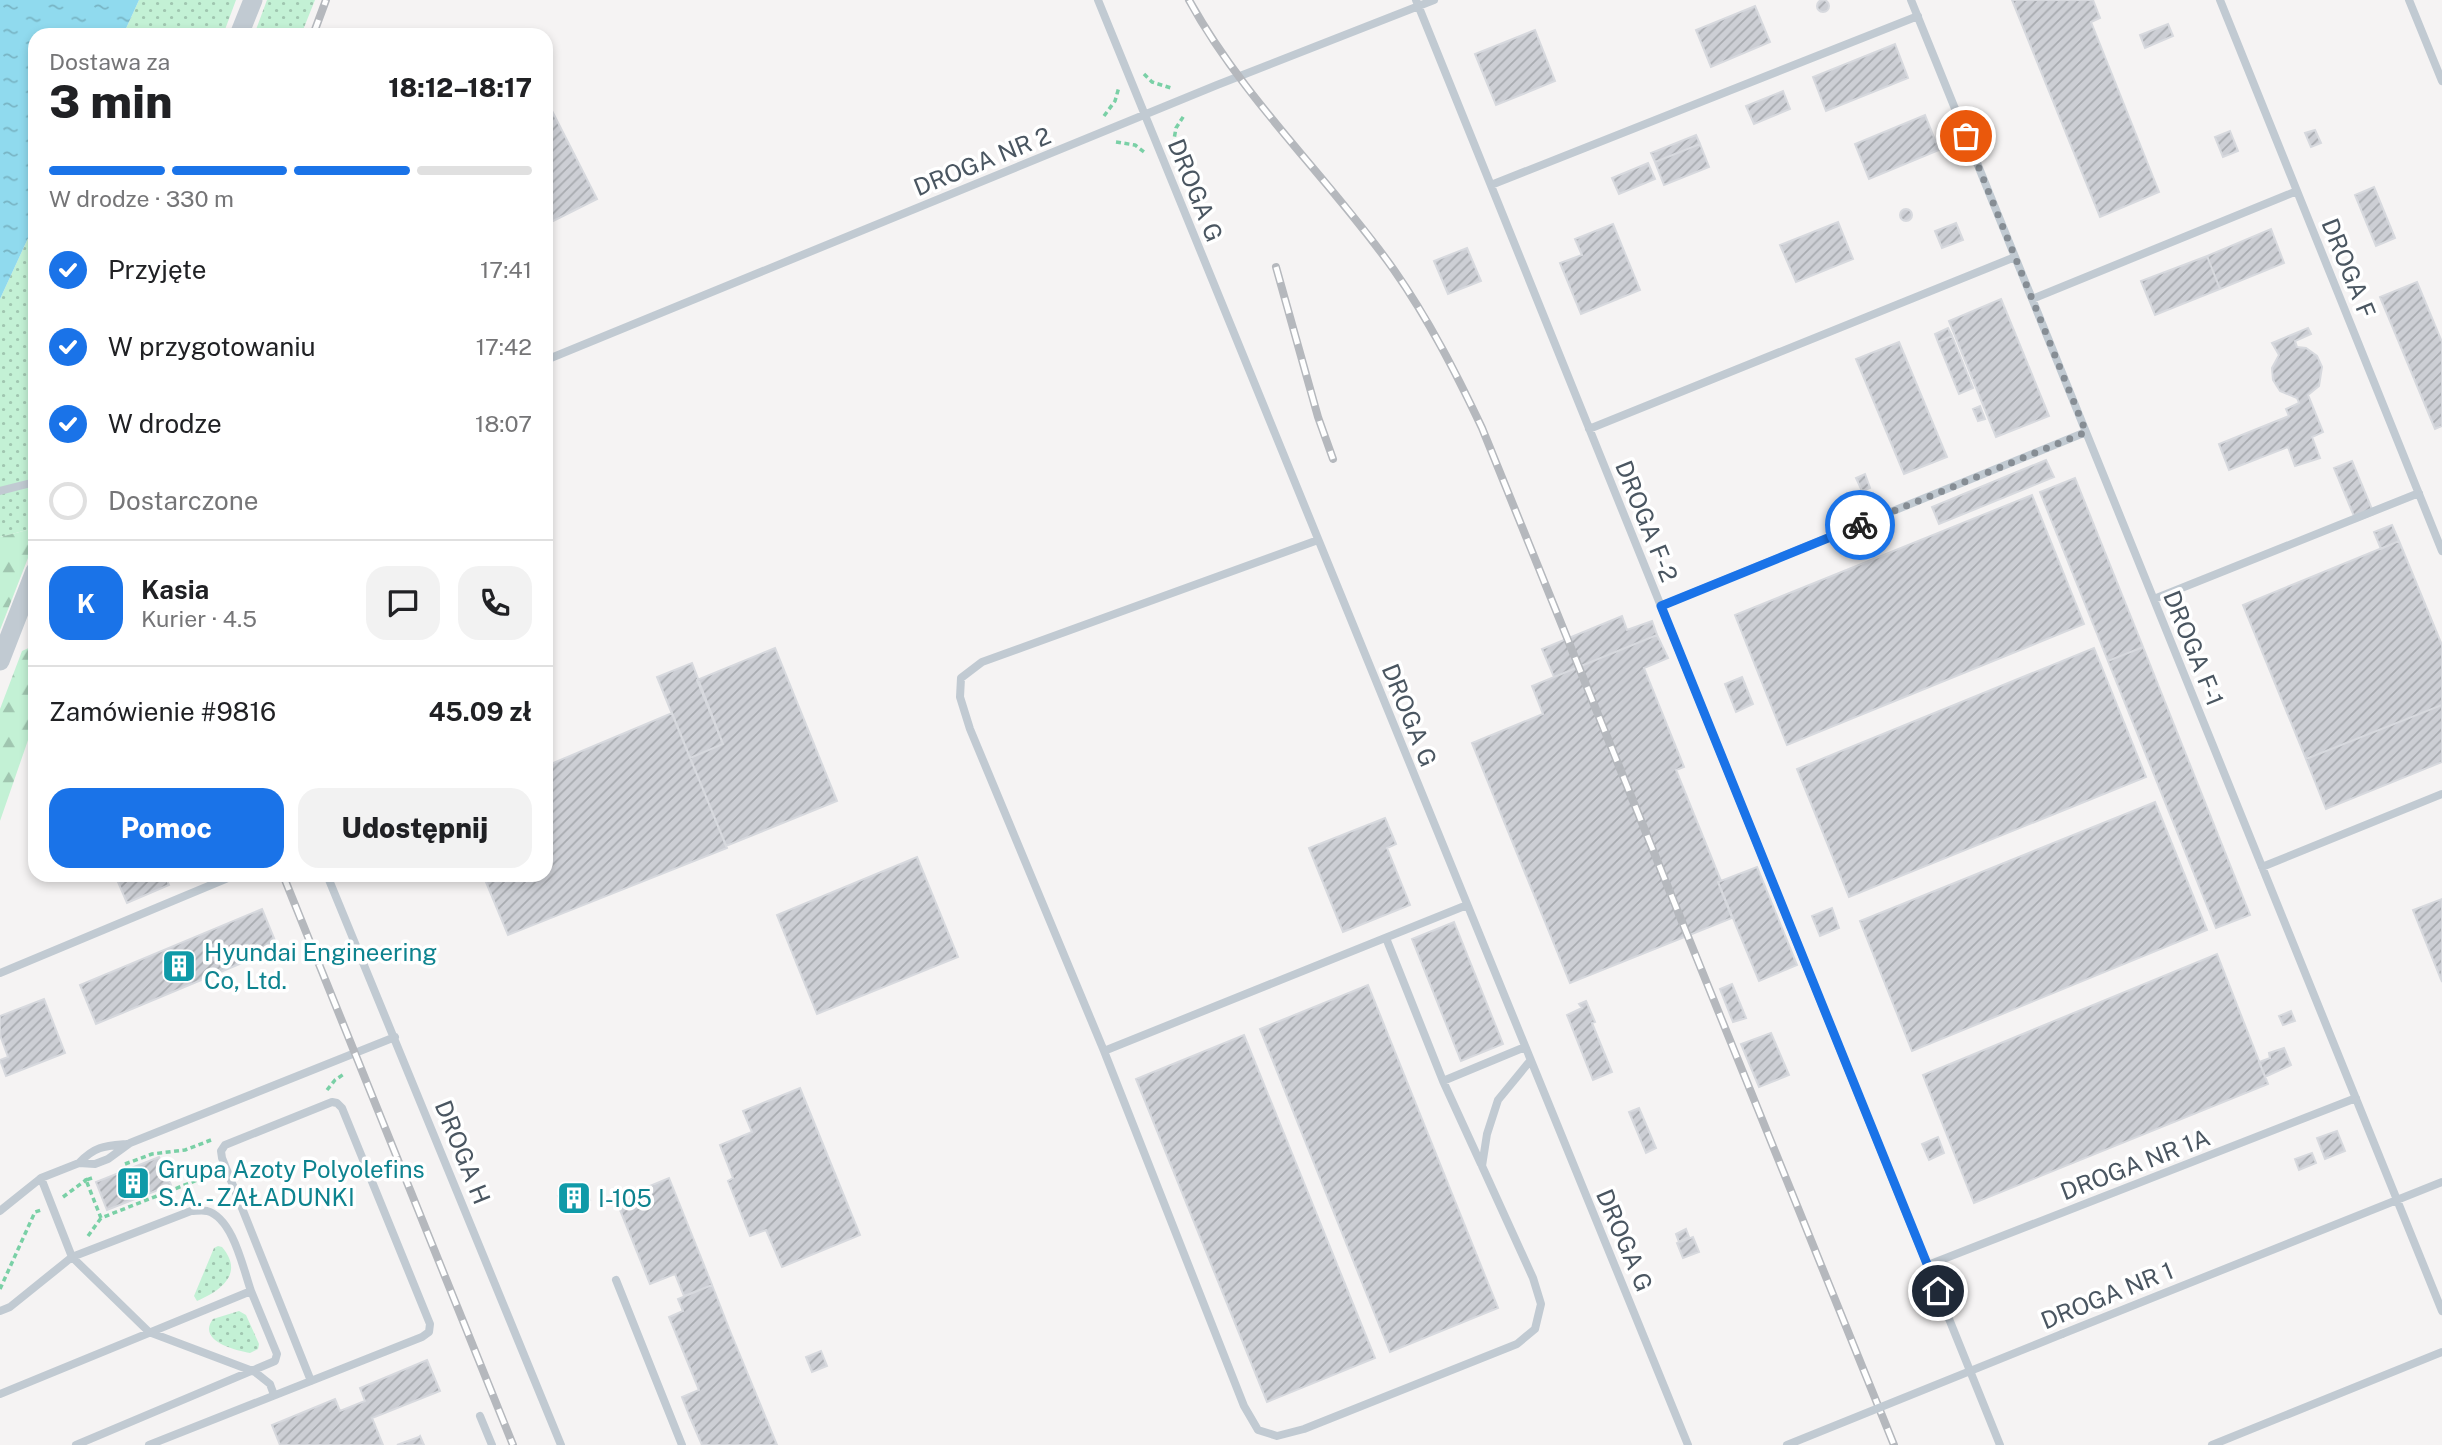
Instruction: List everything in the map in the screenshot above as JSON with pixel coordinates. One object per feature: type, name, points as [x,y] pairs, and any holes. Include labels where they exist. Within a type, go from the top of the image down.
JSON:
[{"type":"street","points":[[243,28],[253,0]]},
{"type":"street","points":[[0,661],[28,589]]},
{"type":"lane","name":"DROGA G","points":[[1098,0],[1688,1445]]},
{"type":"lane","name":"DROGA NR 2","points":[[553,357],[1417,3],[1434,0]]},
{"type":"lane","name":"DROGA F-1","points":[[1911,0],[2442,1311]]},
{"type":"lane","name":"DROGA F","points":[[2220,0],[2442,551]]},
{"type":"lane","points":[[2409,0],[2442,81]]},
{"type":"lane","name":"DROGA F-2","points":[[1417,3],[2000,1445]]},
{"type":"lane","points":[[1491,185],[1918,16]]},
{"type":"lane","points":[[2032,299],[2297,191]]},
{"type":"lane","points":[[1589,429],[2015,257]]},
{"type":"lane","points":[[1661,606],[2086,432]]},
{"type":"lane","points":[[0,491],[28,484]]},
{"type":"lane","points":[[2154,599],[2419,493]]},
{"type":"lane","points":[[1318,540],[982,662],[961,678],[960,697],[970,729],[1104,1051],[1244,1406],[1258,1430],[1276,1436],[1304,1429],[1517,1344],[1535,1329],[1541,1304],[1533,1278],[1443,1081],[1386,938]]},
{"type":"lane","points":[[2262,867],[2442,794]]},
{"type":"lane","points":[[0,973],[218,882]]},
{"type":"lane","name":"DROGA H","points":[[330,882],[561,1445]]},
{"type":"lane","points":[[1104,1051],[1467,905]]},
{"type":"lane","points":[[0,1211],[41,1178],[79,1163],[90,1152],[102,1147],[130,1143],[395,1037]]},
{"type":"lane","points":[[1443,1081],[1525,1047]]},
{"type":"lane","points":[[1482,1166],[1487,1134],[1498,1100],[1530,1061]]},
{"type":"lane","name":"DROGA NR 1A","points":[[1928,1265],[2356,1098]]},
{"type":"lane","points":[[149,1445],[274,1395],[311,1381],[422,1337],[429,1332],[430,1324],[342,1108],[332,1102],[225,1145],[221,1151],[311,1381]]},
{"type":"lane","points":[[79,1163],[95,1164],[108,1159],[130,1143]]},
{"type":"lane","points":[[41,1178],[72,1257],[149,1332],[255,1372],[270,1384],[274,1395]]},
{"type":"lane","name":"DROGA NR 1","points":[[1787,1445],[2442,1182]]},
{"type":"lane","points":[[0,1311],[10,1307],[72,1257],[191,1211],[208,1211],[220,1218],[229,1229],[277,1354],[275,1362],[76,1445]]},
{"type":"lane","points":[[616,1280],[682,1445]]},
{"type":"lane","points":[[0,1394],[251,1291]]},
{"type":"lane","points":[[2212,1445],[2442,1352]]},
{"type":"lane","points":[[480,1416],[492,1445]]},
{"type":"path","points":[[1141,70],[1152,82],[1173,89]]},
{"type":"path","points":[[1096,121],[1111,110],[1119,80]]},
{"type":"path","points":[[0,1289],[34,1212],[52,1206],[86,1180]]},
{"type":"green space","points":[[139,0],[236,0],[226,28],[126,28]]},
{"type":"green space","points":[[267,0],[315,0],[304,28],[257,28]]},
{"type":"green space","points":[[28,238],[28,530],[0,537],[0,299]]},
{"type":"green space","points":[[28,530],[28,558],[0,630],[0,537]]},
{"type":"green space","points":[[28,648],[28,740],[0,821],[0,709],[22,651]]},
{"type":"green space","points":[[222,1247],[228,1257],[230,1273],[221,1287],[197,1301],[194,1296],[214,1248]]},
{"type":"green space","points":[[239,1311],[246,1315],[259,1344],[258,1349],[250,1353],[219,1343],[210,1333],[209,1326],[213,1319]]},
{"type":"water","points":[[0,0],[139,0],[126,28],[28,28],[28,238],[0,299]]},
{"type":"building","points":[[1823,0],[1829,6],[1823,12],[1817,6]]},
{"type":"building","points":[[2012,0],[2093,0],[2100,18],[2091,22],[2159,192],[2100,217]]},
{"type":"building","points":[[1755,6],[1770,42],[1711,67],[1696,30]]},
{"type":"building","points":[[2168,24],[2173,36],[2145,48],[2140,35]]},
{"type":"building","points":[[1535,30],[1555,81],[1496,105],[1475,54]]},
{"type":"building","points":[[1895,44],[1908,78],[1826,111],[1813,77]]},
{"type":"building","points":[[1783,91],[1790,109],[1754,124],[1746,106]]},
{"type":"building","points":[[553,113],[597,199],[553,221]]},
{"type":"building","points":[[1925,115],[1939,150],[1869,179],[1855,144]]},
{"type":"building","points":[[2315,130],[2321,143],[2311,147],[2305,133]]},
{"type":"building","points":[[2230,131],[2238,151],[2223,157],[2215,137]]},
{"type":"building","points":[[1696,135],[1700,144],[1655,162],[1651,153]]},
{"type":"building","points":[[1700,144],[1709,167],[1664,185],[1655,162]]},
{"type":"building","points":[[1648,163],[1655,179],[1619,194],[1612,178]]},
{"type":"building","points":[[2374,187],[2395,238],[2376,246],[2355,195]]},
{"type":"building","points":[[1906,209],[1912,215],[1906,221],[1900,215]]},
{"type":"building","points":[[1838,222],[1853,259],[1796,282],[1780,245]]},
{"type":"building","points":[[1956,223],[1963,240],[1942,248],[1935,231]]},
{"type":"building","points":[[1613,224],[1640,290],[1581,314],[1560,263],[1582,255],[1575,239]]},
{"type":"building","points":[[2271,229],[2284,263],[2220,289],[2207,256]]},
{"type":"building","points":[[1467,248],[1481,281],[1448,294],[1434,261]]},
{"type":"building","points":[[2207,256],[2220,289],[2155,315],[2141,281]]},
{"type":"building","points":[[2417,282],[2442,342],[2442,426],[2435,429],[2380,297]]},
{"type":"building","points":[[2001,299],[2049,416],[1996,437],[1949,321]]},
{"type":"building","points":[[1948,328],[1952,336],[1938,342],[1935,334]]},
{"type":"building","points":[[2308,328],[2311,334],[2295,341],[2297,347],[2306,348],[2317,356],[2322,367],[2319,386],[2308,395],[2323,432],[2312,437],[2320,458],[2295,466],[2288,447],[2229,470],[2219,444],[2289,416],[2286,409],[2299,403],[2297,398],[2280,391],[2273,380],[2272,368],[2279,355],[2272,343]]},
{"type":"building","points":[[1952,336],[1973,388],[1959,394],[1938,342]]},
{"type":"building","points":[[1899,342],[1947,457],[1904,474],[1856,359]]},
{"type":"building","points":[[1980,406],[1985,419],[1978,421],[1973,409]]},
{"type":"building","points":[[2046,460],[2054,477],[1939,524],[1932,507]]},
{"type":"building","points":[[2352,461],[2374,514],[2356,521],[2334,468]]},
{"type":"building","points":[[1865,474],[1870,488],[1862,491],[1856,478]]},
{"type":"building","points":[[2075,478],[2143,647],[2108,661],[2040,492]]},
{"type":"building","points":[[2032,495],[2084,624],[1787,745],[1735,615]]},
{"type":"building","points":[[2392,525],[2399,541],[2381,549],[2374,532]]},
{"type":"building","points":[[2399,541],[2442,645],[2442,705],[2306,759],[2243,605]]},
{"type":"building","points":[[1622,616],[1627,630],[1652,621],[1657,635],[1554,677],[1542,649]]},
{"type":"building","points":[[1657,635],[1668,658],[1644,668],[1684,767],[1676,770],[1721,881],[1718,882],[1732,918],[1570,983],[1472,743],[1543,714],[1532,686]]},
{"type":"building","points":[[2143,647],[2250,915],[2216,928],[2108,661]]},
{"type":"building","points":[[775,648],[837,801],[726,846],[690,758],[723,744],[697,680]]},
{"type":"building","points":[[2094,648],[2146,777],[1849,897],[1797,769]]},
{"type":"building","points":[[692,663],[723,744],[690,758],[657,677]]},
{"type":"building","points":[[1742,677],[1753,704],[1736,712],[1725,684]]},
{"type":"building","points":[[2442,705],[2442,762],[2326,809],[2306,759]]},
{"type":"building","points":[[672,713],[727,848],[508,935],[486,882],[553,882],[553,763]]},
{"type":"building","points":[[2155,802],[2207,930],[1912,1051],[1860,921]]},
{"type":"building","points":[[1385,818],[1396,844],[1387,848],[1410,905],[1343,932],[1309,848]]},
{"type":"building","points":[[917,857],[958,957],[817,1014],[777,915]]},
{"type":"building","points":[[1757,867],[1797,965],[1759,981],[1718,882]]},
{"type":"building","points":[[118,882],[168,882],[169,885],[127,903]]},
{"type":"building","points":[[2442,899],[2442,982],[2413,910]]},
{"type":"building","points":[[1832,908],[1839,928],[1820,936],[1812,916]]},
{"type":"building","name":"Hyundai Engineering Co, Ltd.","points":[[262,909],[278,948],[96,1024],[80,985]]},
{"type":"building","points":[[1454,922],[1503,1044],[1461,1061],[1412,939]]},
{"type":"building","points":[[2217,954],[2268,1084],[1974,1203],[1923,1075]]},
{"type":"building","points":[[1732,984],[1746,1018],[1733,1022],[1720,989]]},
{"type":"building","points":[[1368,985],[1498,1308],[1390,1352],[1260,1029]]},
{"type":"building","points":[[44,999],[65,1053],[6,1076],[0,1060],[8,1057],[0,1035],[0,1016]]},
{"type":"building","points":[[1586,1001],[1612,1072],[1593,1080],[1567,1015],[1582,1008],[1579,1004]]},
{"type":"building","points":[[2291,1011],[2295,1021],[2283,1025],[2279,1016]]},
{"type":"building","points":[[1771,1033],[1789,1075],[1759,1087],[1741,1044]]},
{"type":"building","points":[[1244,1035],[1375,1358],[1267,1402],[1136,1079]]},
{"type":"building","points":[[2284,1048],[2291,1065],[2265,1077],[2259,1062],[2270,1058],[2269,1053]]},
{"type":"building","points":[[800,1088],[860,1235],[782,1267],[766,1230],[750,1236],[728,1181],[733,1178],[720,1145],[752,1132],[743,1111]]},
{"type":"building","points":[[1639,1108],[1656,1148],[1646,1153],[1629,1112]]},
{"type":"building","points":[[2337,1131],[2345,1151],[2325,1159],[2317,1138]]},
{"type":"building","points":[[1938,1137],[1944,1153],[1929,1160],[1922,1144]]},
{"type":"building","points":[[2312,1153],[2316,1163],[2299,1170],[2295,1159]]},
{"type":"building","name":"Grupa Azoty Polyolefins S.A. - ZAŁADUNKI","points":[[159,1157],[171,1185],[107,1210],[96,1182]]},
{"type":"building","points":[[669,1178],[712,1285],[684,1296],[675,1274],[650,1284],[616,1200]]},
{"type":"building","name":"I-105","points":[[584,1185],[590,1200],[565,1211],[558,1196]]},
{"type":"building","points":[[1686,1229],[1689,1237],[1679,1242],[1676,1234]]},
{"type":"building","points":[[1693,1237],[1699,1252],[1683,1258],[1677,1243]]},
{"type":"building","points":[[712,1285],[777,1445],[702,1445],[689,1415],[682,1397],[699,1390],[669,1317],[683,1311],[678,1299]]},
{"type":"building","points":[[821,1351],[827,1366],[812,1372],[806,1357]]},
{"type":"building","points":[[427,1360],[440,1391],[372,1418],[383,1445],[280,1445],[272,1425],[335,1399],[340,1411],[365,1401],[360,1388]]},
{"type":"building","points":[[419,1437],[424,1445],[397,1445]]},
{"type":"railway","points":[[316,28],[326,0]]},
{"type":"railway","points":[[1189,0],[1235,71],[1394,270],[1430,327],[1472,407],[1894,1445]]},
{"type":"railway","points":[[1276,267],[1318,417],[1333,459]]},
{"type":"railway","points":[[286,882],[513,1445]]},
{"type":"way so far","points":[[1860,525],[2086,432],[1966,136]]},
{"type":"place","name":"Hyundai Engineering Co, Ltd.","points":[[179,966]]},
{"type":"place","name":"Grupa Azoty Polyolefins S.A. - ZAŁADUNKI","points":[[133,1183]]},
{"type":"place","name":"I-105","points":[[574,1198]]},
{"type":"route","points":[[1860,525],[1661,606],[1938,1291]]}]
